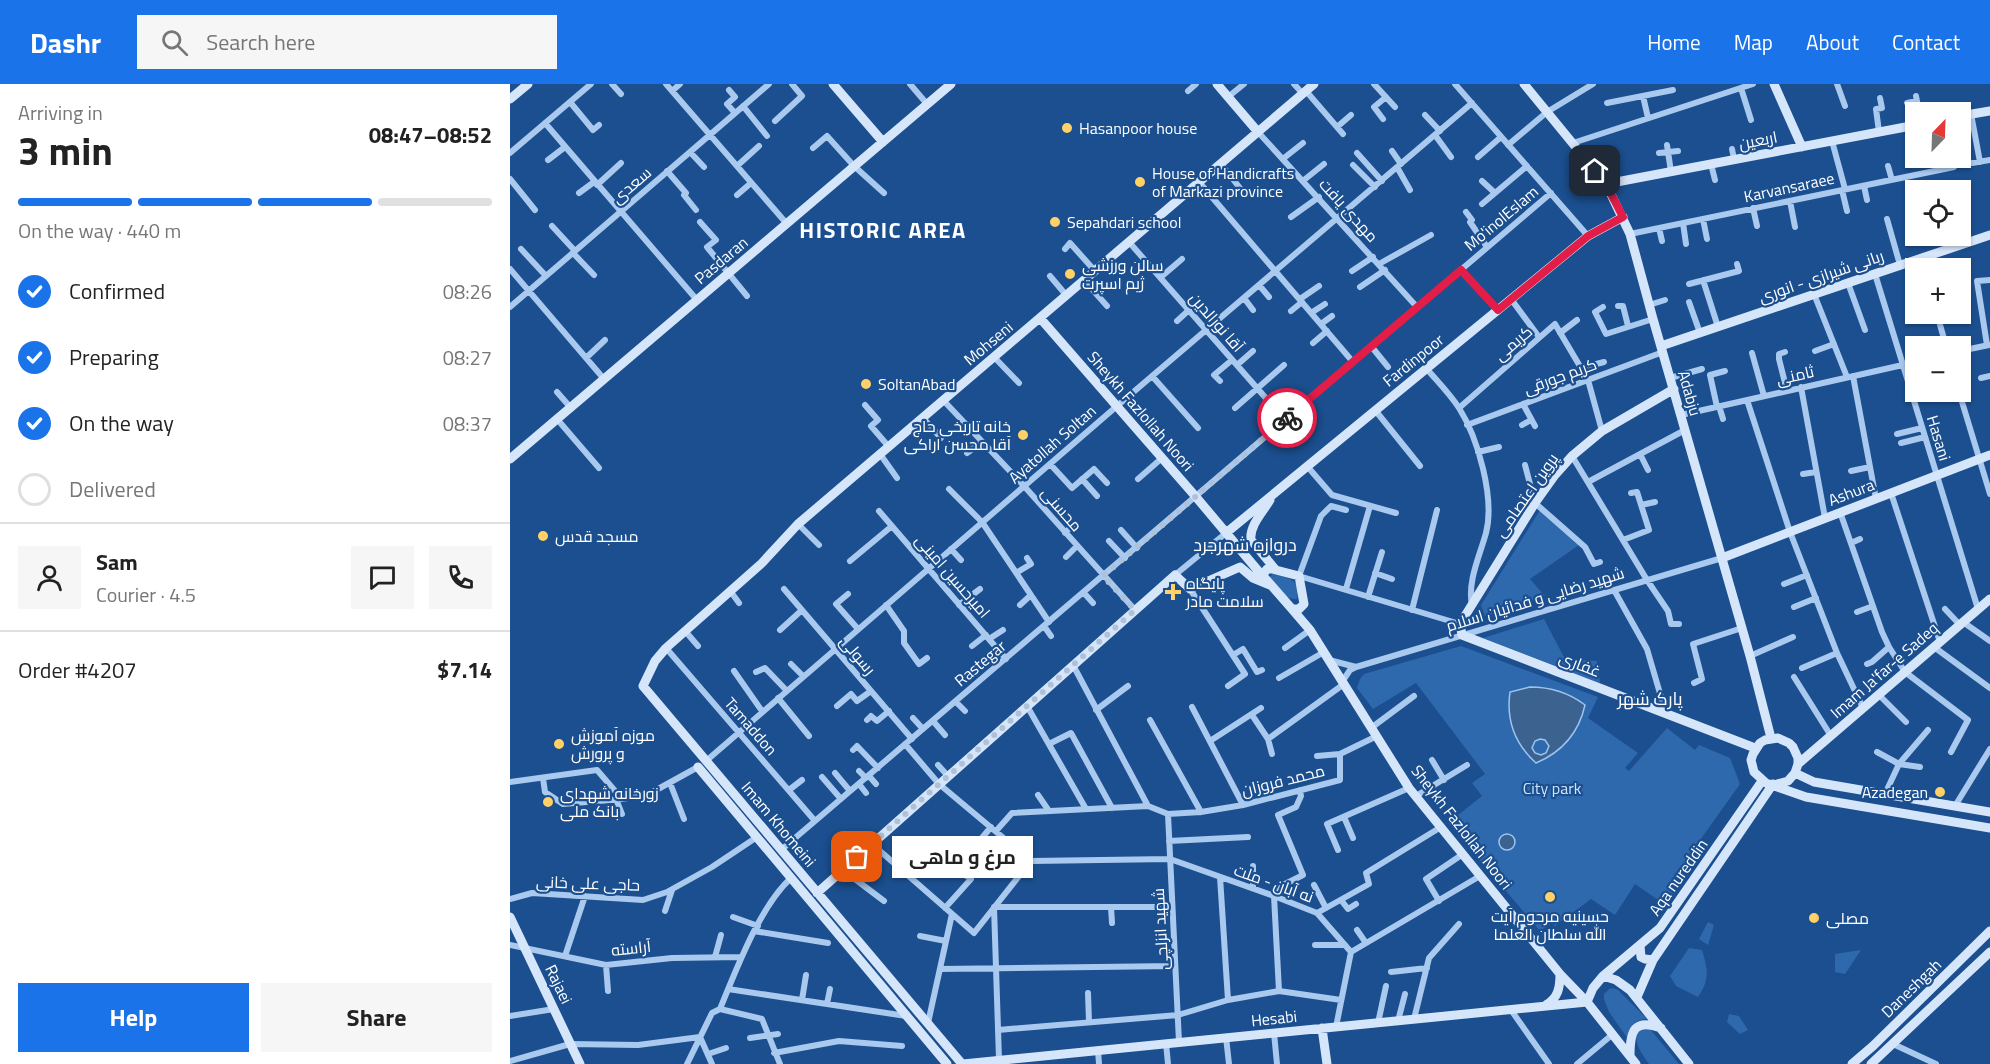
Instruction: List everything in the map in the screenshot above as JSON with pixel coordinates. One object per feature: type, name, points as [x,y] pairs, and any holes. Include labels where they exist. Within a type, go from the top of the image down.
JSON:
[{"type":"street","points":[[510,99],[528,84]]},
{"type":"street","points":[[510,153],[591,84]]},
{"type":"street","points":[[612,84],[621,94]]},
{"type":"street","points":[[666,84],[786,224]]},
{"type":"street","points":[[672,91],[680,84]]},
{"type":"street","name":"سعدی","points":[[510,307],[769,84]]},
{"type":"street","points":[[774,121],[802,96],[792,84]]},
{"type":"street","points":[[833,84],[883,141]]},
{"type":"street","points":[[910,84],[927,104]]},
{"type":"street","name":"Pasdaran","points":[[510,459],[951,84]]},
{"type":"street","points":[[1188,91],[1196,84]]},
{"type":"street","points":[[1217,84],[1257,130]]},
{"type":"street","points":[[1228,97],[1244,84]]},
{"type":"street","name":"Mohseni","points":[[1065,294],[1221,164],[1302,89],[1314,84]]},
{"type":"street","points":[[1374,84],[1395,108]]},
{"type":"street","points":[[1455,84],[1588,236]]},
{"type":"street","name":"Adabju","points":[[1524,84],[1606,184],[1630,234],[1772,738]]},
{"type":"street","points":[[1508,145],[1547,112],[1593,84]]},
{"type":"street","points":[[1573,143],[1753,84]]},
{"type":"street","points":[[1774,84],[1802,147]]},
{"type":"street","points":[[1837,84],[1845,106]]},
{"type":"street","points":[[1741,88],[1751,120]]},
{"type":"street","points":[[1302,89],[1343,134]]},
{"type":"street","points":[[729,90],[735,97],[727,104],[735,113]]},
{"type":"street","points":[[1606,104],[1673,90]]},
{"type":"street","points":[[1643,96],[1648,118]]},
{"type":"street","points":[[1383,119],[1374,107],[1386,97]]},
{"type":"street","points":[[1879,132],[1876,109],[1882,108],[1880,98]]},
{"type":"street","points":[[570,102],[593,130],[599,125]]},
{"type":"street","name":"Ayatollah Soltan","points":[[543,778],[545,792],[563,804],[649,794],[702,764],[1472,104]]},
{"type":"street","points":[[743,106],[767,136]]},
{"type":"street","points":[[1980,162],[1971,114],[1990,111]]},
{"type":"street","points":[[1337,127],[1351,115]]},
{"type":"street","points":[[1425,115],[1451,157]]},
{"type":"street","points":[[545,123],[697,300]]},
{"type":"street","name":"اربعین","points":[[1606,184],[1905,127]]},
{"type":"street","name":"Mohseni","points":[[643,686],[655,661],[666,648],[762,564],[798,524],[1257,130]]},
{"type":"street","name":"مهدی یافت","points":[[1257,130],[1417,307]]},
{"type":"street","points":[[813,148],[827,136],[854,166],[884,193]]},
{"type":"street","points":[[1478,157],[1502,137]]},
{"type":"street","points":[[1832,141],[1847,211]]},
{"type":"street","points":[[1284,158],[1303,143]]},
{"type":"street","points":[[737,166],[759,146]]},
{"type":"street","points":[[548,160],[565,147]]},
{"type":"street","points":[[1659,153],[1667,148],[1678,151]]},
{"type":"street","points":[[1667,148],[1671,172]]},
{"type":"street","points":[[1732,148],[1734,159]]},
{"type":"street","points":[[1392,151],[1410,190]]},
{"type":"street","points":[[690,152],[704,167]]},
{"type":"street","points":[[1358,153],[1382,181]]},
{"type":"street","points":[[1972,164],[1990,160]]},
{"type":"street","points":[[582,167],[588,162]]},
{"type":"street","points":[[579,193],[621,163]]},
{"type":"street","points":[[1221,164],[1244,192]]},
{"type":"street","points":[[1304,180],[1324,164]]},
{"type":"street","points":[[1711,164],[1714,180]]},
{"type":"street","points":[[1353,165],[1375,187]]},
{"type":"street","points":[[1482,204],[1527,166]]},
{"type":"street","points":[[1888,166],[1892,180]]},
{"type":"street","name":"Karvansaraee","points":[[1630,234],[1949,168]]},
{"type":"street","points":[[667,171],[686,193],[684,195],[696,210]]},
{"type":"street","points":[[510,179],[535,210]]},
{"type":"street","points":[[1482,181],[1495,193]]},
{"type":"street","points":[[737,195],[751,183]]},
{"type":"street","points":[[1199,183],[1353,362]]},
{"type":"street","points":[[1863,186],[1867,201]]},
{"type":"street","name":"Mo'inolEslam","points":[[1196,497],[1551,193]]},
{"type":"street","points":[[1291,217],[1319,197]]},
{"type":"street","points":[[1790,201],[1795,227]]},
{"type":"street","points":[[1753,208],[1757,226]]},
{"type":"street","points":[[1466,212],[1487,247]]},
{"type":"street","name":"Fardinpoor","points":[[1226,533],[1588,236],[1623,217]]},
{"type":"street","points":[[1703,219],[1707,239]]},
{"type":"street","points":[[1887,219],[1900,265]]},
{"type":"street","points":[[700,222],[716,240],[707,247],[747,296]]},
{"type":"street","points":[[1683,223],[1686,244]]},
{"type":"street","points":[[552,226],[594,275]]},
{"type":"street","points":[[1659,228],[1662,241]]},
{"type":"street","points":[[1379,264],[1431,235]]},
{"type":"street","name":"ربانی شیرازی - انوری","points":[[1921,258],[1990,235]]},
{"type":"street","name":"آقا نورالدین","points":[[1129,242],[1285,420]]},
{"type":"street","points":[[1065,249],[1070,243],[1094,269]]},
{"type":"street","points":[[521,249],[546,276]]},
{"type":"street","points":[[1352,272],[1373,257]]},
{"type":"street","points":[[1161,277],[1182,259]]},
{"type":"street","name":"ربانی شیرازی - انوری","points":[[1662,349],[1700,333],[1905,263]]},
{"type":"street","points":[[1689,284],[1739,271],[1737,264]]},
{"type":"street","points":[[510,269],[604,379]]},
{"type":"street","points":[[1360,287],[1384,270]]},
{"type":"street","points":[[1461,270],[1498,310]]},
{"type":"street","name":"Hasani","points":[[1875,274],[1978,609]]},
{"type":"street","points":[[1050,276],[1065,294]]},
{"type":"street","points":[[1084,280],[1107,306]]},
{"type":"street","points":[[1703,280],[1718,327]]},
{"type":"street","points":[[1971,349],[1989,345],[1977,281],[1990,280]]},
{"type":"street","points":[[1848,283],[1865,330]]},
{"type":"street","points":[[1259,285],[1269,297]]},
{"type":"street","points":[[1291,311],[1319,286]]},
{"type":"street","points":[[1814,294],[1850,376],[1876,499]]},
{"type":"street","points":[[1244,298],[1253,310]]},
{"type":"street","points":[[1512,299],[1539,337]]},
{"type":"street","points":[[1649,305],[1665,300]]},
{"type":"street","points":[[1689,302],[1700,333]]},
{"type":"street","points":[[1311,313],[1325,304]]},
{"type":"street","points":[[1618,306],[1623,306],[1628,326]]},
{"type":"street","points":[[1604,307],[1595,312],[1606,334],[1653,319]]},
{"type":"street","points":[[1177,321],[1189,310]]},
{"type":"street","points":[[1321,324],[1332,316]]},
{"type":"street","name":"Sheykh Fazlollah Noori","points":[[1040,318],[1310,630],[1409,788],[1560,974],[1614,1034],[1636,1064]]},
{"type":"street","points":[[1560,333],[1577,320]]},
{"type":"street","name":"کریمی","points":[[1459,408],[1555,324],[1581,368],[1604,362]]},
{"type":"street","points":[[1312,343],[1327,331]]},
{"type":"street","points":[[586,358],[605,340]]},
{"type":"street","points":[[1815,351],[1834,344]]},
{"type":"street","points":[[1371,346],[1388,367]]},
{"type":"street","name":"کریم جورقی","points":[[1467,424],[1588,380],[1662,349]]},
{"type":"street","points":[[1220,381],[1214,375],[1253,351]]},
{"type":"street","points":[[1785,352],[1779,354],[1779,359],[1787,391]]},
{"type":"street","points":[[1752,353],[1764,396]]},
{"type":"street","points":[[994,357],[1019,383]]},
{"type":"street","name":"ثامنی","points":[[1681,415],[1905,364]]},
{"type":"street","points":[[1235,408],[1284,365]]},
{"type":"street","points":[[1426,369],[1459,408],[1467,424],[1478,452],[1486,490],[1487,529],[1470,596],[1472,605]]},
{"type":"street","points":[[1670,378],[1702,369]]},
{"type":"street","points":[[1723,418],[1710,375],[1725,371]]},
{"type":"street","points":[[1152,376],[1198,428]]},
{"type":"street","points":[[1981,378],[1990,376]]},
{"type":"street","points":[[1588,380],[1602,431]]},
{"type":"street","points":[[1713,389],[1720,387]]},
{"type":"street","points":[[1801,387],[1825,518]]},
{"type":"street","name":"پروین اعتصامی","points":[[1460,624],[1535,503],[1572,456],[1602,431],[1674,389]]},
{"type":"street","points":[[557,392],[571,408]]},
{"type":"street","name":"محسنی","points":[[943,400],[1135,610]]},
{"type":"street","points":[[1747,400],[1790,532],[1837,653],[1863,708]]},
{"type":"street","points":[[1962,402],[1990,494]]},
{"type":"street","points":[[1522,425],[1533,423],[1523,404]]},
{"type":"street","points":[[865,405],[878,420],[871,426],[889,447]]},
{"type":"street","points":[[1376,410],[1420,466]]},
{"type":"street","points":[[923,418],[941,438]]},
{"type":"street","points":[[557,419],[599,468]]},
{"type":"street","points":[[1897,434],[1922,428]]},
{"type":"street","points":[[1588,482],[1685,430]]},
{"type":"street","points":[[1901,443],[1924,437]]},
{"type":"street","points":[[967,453],[982,442]]},
{"type":"street","points":[[1478,452],[1499,447]]},
{"type":"street","points":[[880,454],[897,478]]},
{"type":"street","points":[[1640,454],[1648,470]]},
{"type":"street","name":"Ashura","points":[[1722,558],[1990,455]]},
{"type":"street","points":[[1572,456],[1668,611],[1671,624],[1679,624]]},
{"type":"street","points":[[1138,479],[1162,458]]},
{"type":"street","points":[[1050,464],[1072,488],[1094,469],[1107,483]]},
{"type":"street","points":[[1525,465],[1535,503],[1585,547],[1594,564],[1600,562]]},
{"type":"street","points":[[1307,466],[1332,495],[1396,513]]},
{"type":"street","points":[[1851,471],[1870,467]]},
{"type":"street","points":[[1803,474],[1816,472]]},
{"type":"street","points":[[1082,479],[1097,495]]},
{"type":"street","points":[[949,489],[982,522],[1031,595],[1051,636]]},
{"type":"street","points":[[1623,540],[1649,530],[1637,492],[1632,493]]},
{"type":"street","points":[[1891,493],[1937,645],[1990,688]]},
{"type":"street","points":[[1272,495],[1250,534],[1251,540],[1275,569]]},
{"type":"street","name":"Rastegar","points":[[781,850],[1196,497]]},
{"type":"street","points":[[1641,505],[1654,502]]},
{"type":"street","points":[[1299,576],[1321,516],[1331,506],[1346,510]]},
{"type":"street","points":[[1346,589],[1370,506]]},
{"type":"street","points":[[1412,610],[1437,510]]},
{"type":"street","name":"امیرحسین امینی","points":[[879,512],[1006,659]]},
{"type":"street","points":[[1840,513],[1889,647],[1905,672],[1968,720],[1951,752]]},
{"type":"street","points":[[798,524],[819,545]]},
{"type":"street","points":[[1065,533],[1072,525]]},
{"type":"street","points":[[850,561],[892,526]]},
{"type":"street","points":[[1121,530],[1137,548]]},
{"type":"street","points":[[817,892],[1135,610],[1226,533]]},
{"type":"street","points":[[1851,543],[1860,539]]},
{"type":"street","points":[[1109,541],[1125,558]]},
{"type":"street","points":[[1066,557],[1077,546]]},
{"type":"street","points":[[951,549],[960,560]]},
{"type":"street","points":[[1368,597],[1382,552]]},
{"type":"street","points":[[1016,573],[1031,564],[1027,558]]},
{"type":"street","name":"شهید رضایی و فدائیان اسلام","points":[[1268,739],[1343,683],[1350,670],[1356,667],[1722,558]]},
{"type":"street","points":[[1190,590],[1240,567],[1253,578],[1268,582]]},
{"type":"street","points":[[1268,582],[1264,575],[1266,571],[1275,569],[1460,624],[1462,635]]},
{"type":"street","points":[[1375,573],[1392,579]]},
{"type":"street","points":[[1175,575],[1190,590],[1245,674],[1228,686]]},
{"type":"street","points":[[1784,584],[1807,575]]},
{"type":"street","name":"Sheykh Fazlollah Noori","points":[[1299,576],[1310,630]]},
{"type":"street","name":"رسولی","points":[[784,589],[912,739]]},
{"type":"street","points":[[959,604],[980,589]]},
{"type":"street","points":[[1614,590],[1647,649],[1666,714]]},
{"type":"street","points":[[731,592],[739,603]]},
{"type":"street","points":[[1084,592],[1093,603]]},
{"type":"street","points":[[848,594],[836,604],[858,629]]},
{"type":"street","points":[[1020,605],[1031,595]]},
{"type":"street","points":[[1794,607],[1816,598]]},
{"type":"street","name":"Imam Ja'far-e Sadeq","points":[[1797,769],[1831,736],[1990,599]]},
{"type":"street","points":[[1292,609],[1299,609],[1304,604]]},
{"type":"street","points":[[886,605],[904,631],[904,643],[919,664],[927,658]]},
{"type":"street","points":[[1857,612],[1873,606]]},
{"type":"street","points":[[1945,609],[1961,624],[1990,641]]},
{"type":"street","points":[[780,630],[802,610]]},
{"type":"street","points":[[1694,683],[1702,679],[1693,644],[1742,628]]},
{"type":"street","points":[[972,646],[1003,630]]},
{"type":"street","points":[[1285,648],[1310,630]]},
{"type":"street","points":[[686,632],[698,646]]},
{"type":"street","name":"غفاری","points":[[1462,635],[1755,748]]},
{"type":"street","points":[[1750,656],[1793,637]]},
{"type":"street","points":[[1867,664],[1889,647]]},
{"type":"street","name":"Tamaddon","points":[[666,648],[815,821]]},
{"type":"street","points":[[1233,655],[1243,649],[1257,672],[1262,670]]},
{"type":"street","points":[[1802,668],[1837,653]]},
{"type":"street","points":[[1279,678],[1326,656],[1356,667]]},
{"type":"street","points":[[791,664],[803,676]]},
{"type":"street","points":[[1073,665],[1148,806]]},
{"type":"street","points":[[756,672],[765,668],[787,690]]},
{"type":"street","points":[[734,671],[762,711]]},
{"type":"street","points":[[1794,676],[1831,736]]},
{"type":"street","name":"Imam Khomeini","points":[[643,686],[757,837],[947,1064]]},
{"type":"street","points":[[1096,710],[1128,686]]},
{"type":"street","points":[[837,706],[851,694],[857,701],[871,691]]},
{"type":"street","points":[[1879,694],[1906,722]]},
{"type":"street","name":"محمد فروزان","points":[[1168,814],[1201,812],[1243,805],[1340,780],[1340,754],[1374,732],[1414,696]]},
{"type":"street","points":[[778,698],[809,736]]},
{"type":"street","points":[[956,702],[965,711]]},
{"type":"street","points":[[1027,706],[1086,809]]},
{"type":"street","points":[[1192,707],[1243,805]]},
{"type":"street","points":[[1209,741],[1261,708]]},
{"type":"street","points":[[867,720],[871,716],[877,721],[889,711]]},
{"type":"street","points":[[1252,715],[1268,739],[1272,754]]},
{"type":"street","points":[[914,718],[923,729]]},
{"type":"street","points":[[1150,720],[1201,812]]},
{"type":"street","points":[[933,721],[945,735]]},
{"type":"street","points":[[1886,794],[1899,764],[1928,730]]},
{"type":"street","points":[[1049,744],[1071,733],[1112,808]]},
{"type":"street","points":[[1773,785],[1788,780],[1797,769],[1796,752],[1789,743],[1778,738],[1765,740],[1755,748],[1752,766],[1757,777],[1762,781],[1773,785],[1806,797],[1990,827]]},
{"type":"street","points":[[905,744],[939,784],[1031,861],[1170,859]]},
{"type":"street","points":[[853,750],[857,746],[878,768]]},
{"type":"street","points":[[1955,806],[1990,749]]},
{"type":"street","points":[[1877,752],[1899,764],[1920,767]]},
{"type":"street","points":[[1317,756],[1340,754]]},
{"type":"street","points":[[1432,760],[1444,780]]},
{"type":"street","name":"Imam Khomeini","points":[[702,764],[781,850],[963,1064]]},
{"type":"street","points":[[938,765],[948,776]]},
{"type":"street","points":[[1416,796],[1467,765]]},
{"type":"street","points":[[1797,769],[1814,782],[1990,812]]},
{"type":"street","points":[[510,782],[597,770],[619,799],[622,814]]},
{"type":"street","points":[[858,771],[876,784]]},
{"type":"street","points":[[835,773],[850,792]]},
{"type":"street","points":[[822,777],[841,799]]},
{"type":"street","points":[[789,790],[802,780]]},
{"type":"street","name":"Aqa nureddin","points":[[1587,1002],[1593,988],[1603,976],[1660,928],[1675,910],[1762,781]]},
{"type":"street","points":[[1806,797],[1802,789],[1814,782]]},
{"type":"street","points":[[670,783],[684,819]]},
{"type":"street","points":[[858,784],[866,793]]},
{"type":"street","name":"Aqa nureddin","points":[[1637,997],[1653,960],[1773,785]]},
{"type":"street","points":[[1338,850],[1327,824],[1409,788]]},
{"type":"street","points":[[1279,991],[1274,896],[1283,885],[1303,875],[1278,814],[1296,807],[1301,796],[1300,790]]},
{"type":"street","points":[[1038,795],[1049,811]]},
{"type":"street","points":[[976,845],[1012,813],[1148,806],[1168,814]]},
{"type":"street","name":"شهید انزلچی","points":[[1168,814],[1179,1042]]},
{"type":"street","points":[[1344,817],[1353,838]]},
{"type":"street","points":[[1317,913],[1369,884],[1366,873],[1441,827]]},
{"type":"street","name":"حاجی علی خانی","points":[[510,899],[532,893],[643,900],[672,890],[757,837]]},
{"type":"street","points":[[1169,841],[1248,837]]},
{"type":"street","points":[[872,844],[974,933],[1031,861]]},
{"type":"street","points":[[1439,901],[1426,879],[1463,854]]},
{"type":"street","name":"نه آبان - ملت","points":[[1170,859],[1317,913],[1351,952]]},
{"type":"street","points":[[1253,866],[1253,888]]},
{"type":"street","points":[[945,908],[971,879],[957,869]]},
{"type":"street","points":[[843,870],[884,901]]},
{"type":"street","points":[[1336,1027],[1351,952],[1480,876]]},
{"type":"street","points":[[1220,877],[1228,1000]]},
{"type":"street","points":[[720,1009],[741,957],[756,929],[779,889],[791,878]]},
{"type":"street","points":[[1314,885],[1326,908]]},
{"type":"street","points":[[665,911],[672,890]]},
{"type":"street","points":[[566,956],[585,896]]},
{"type":"street","points":[[1341,900],[1348,909],[1356,904]]},
{"type":"street","points":[[994,907],[1172,907]]},
{"type":"street","points":[[994,907],[999,1059]]},
{"type":"street","points":[[1111,907],[1112,923]]},
{"type":"street","points":[[928,1023],[952,914]]},
{"type":"street","name":"Rajaei","points":[[510,917],[580,1064]]},
{"type":"street","points":[[733,917],[756,929],[828,943]]},
{"type":"street","points":[[1414,1019],[1429,958],[1459,924]]},
{"type":"street","points":[[1357,930],[1366,943]]},
{"type":"street","name":"Daneshgah","points":[[1852,1064],[1990,931]]},
{"type":"street","points":[[715,957],[721,935]]},
{"type":"street","points":[[920,936],[946,941]]},
{"type":"street","name":"آراسته","points":[[510,945],[606,965],[672,958],[741,957]]},
{"type":"street","points":[[1315,945],[1345,945]]},
{"type":"street","points":[[1640,946],[1641,957],[1653,960]]},
{"type":"street","name":"Daneshgah","points":[[1871,1064],[1990,952]]},
{"type":"street","points":[[1980,962],[1990,967]]},
{"type":"street","points":[[606,965],[608,991]]},
{"type":"street","points":[[940,969],[1175,966]]},
{"type":"street","points":[[1391,972],[1426,968]]},
{"type":"street","points":[[1543,1007],[1553,1001],[1557,994],[1560,987],[1560,974]]},
{"type":"street","points":[[802,1000],[807,975]]},
{"type":"street","points":[[1603,976],[1625,985],[1637,997],[1689,1064]]},
{"type":"street","points":[[1378,1023],[1386,986]]},
{"type":"street","points":[[827,1004],[830,988]]},
{"type":"street","points":[[728,989],[907,1016]]},
{"type":"street","points":[[998,1030],[1178,1015],[1228,1000],[1279,991],[1341,1000]]},
{"type":"street","points":[[1088,993],[1089,1023]]},
{"type":"street","points":[[1398,1021],[1405,993]]},
{"type":"street","name":"Hesabi","points":[[963,1064],[1587,1002]]},
{"type":"street","points":[[510,1016],[554,1009]]},
{"type":"street","points":[[687,1064],[712,1013],[720,1009],[762,1019],[780,1064]]},
{"type":"street","points":[[1511,1010],[1549,1064]]},
{"type":"street","points":[[1630,1055],[1630,1040],[1635,1028],[1641,1024],[1648,1024],[1661,1028]]},
{"type":"street","points":[[1322,1028],[1327,1064]]},
{"type":"street","points":[[1274,1033],[1277,1064]]},
{"type":"street","points":[[750,1038],[778,1034]]},
{"type":"street","points":[[1577,1064],[1614,1034]]},
{"type":"street","points":[[510,1061],[570,1044],[638,1045],[700,1037]]},
{"type":"street","points":[[700,1037],[712,1064]]},
{"type":"street","points":[[1226,1038],[1229,1064]]},
{"type":"street","points":[[774,1053],[839,1041],[902,1046]]},
{"type":"street","points":[[1166,1043],[1168,1064]]},
{"type":"street","points":[[1893,1044],[1936,1064]]},
{"type":"street","points":[[708,1054],[726,1048]]},
{"type":"street","points":[[1098,1050],[1099,1064]]},
{"type":"green space","points":[[1540,510],[1579,545],[1530,579],[1545,596],[1485,616],[1481,605]]},
{"type":"green space","points":[[1273,574],[1289,578],[1295,583],[1298,592],[1297,599],[1289,598],[1277,589],[1270,577]]},
{"type":"green space","points":[[1544,619],[1565,659],[1597,661],[1600,683],[1483,638]]},
{"type":"green space","name":"City park","points":[[1461,646],[1598,697],[1588,718],[1638,753],[1625,768],[1629,771],[1667,728],[1695,750],[1699,745],[1730,758],[1740,784],[1698,843],[1705,850],[1667,906],[1635,884],[1615,915],[1591,899],[1555,926],[1552,923],[1540,931],[1448,823],[1482,796],[1472,783],[1485,774],[1416,683],[1373,709],[1357,688],[1364,674]]},
{"type":"green space","points":[[1708,922],[1714,925],[1708,945],[1699,939]]},
{"type":"green space","points":[[1689,948],[1702,950],[1706,963],[1706,979],[1698,997],[1676,986],[1670,976]]},
{"type":"green space","points":[[1861,950],[1845,974],[1835,972],[1835,954]]},
{"type":"green space","points":[[1613,988],[1618,990],[1647,1019],[1639,1020],[1633,1025],[1628,1039],[1609,1012],[1604,999],[1604,994]]},
{"type":"green space","points":[[1729,1014],[1739,1016],[1748,1030],[1740,1034],[1727,1022]]},
{"type":"green space","points":[[1642,1028],[1650,1029],[1679,1064],[1649,1064],[1637,1042]]},
{"type":"shaded area","points":[[1530,687],[1545,688],[1559,691],[1585,705],[1578,724],[1568,740],[1554,753],[1536,763],[1517,740],[1509,712],[1510,692]],"holes":[[[1545,740],[1549,746],[1546,753],[1541,755],[1535,753],[1532,748],[1535,741]]]},
{"type":"shaded area","points":[[1507,834],[1515,842],[1507,850],[1499,842]]},
{"type":"way so far","points":[[857,857],[1135,610],[1103,576],[1287,418]]},
{"type":"place","name":"Hasanpoor house","points":[[1067,128]]},
{"type":"place","name":"House of Handicrafts of Markazi province","points":[[1140,182]]},
{"type":"place","name":"Sepahdari school","points":[[1055,222]]},
{"type":"place","name":"سالن ورزشی ژیم اسپرت","points":[[1070,274]]},
{"type":"place","name":"SoltanAbad","points":[[866,384]]},
{"type":"place","name":"خانه تاریخی حاج آقا محسن اراکی","points":[[1023,435]]},
{"type":"place","name":"مسجد قدس","points":[[543,536]]},
{"type":"place","name":"پایگاه سلامت مادر","points":[[1173,592]]},
{"type":"place","name":"موزه آموزش و پرورش","points":[[559,744]]},
{"type":"place","name":"Azadegan","points":[[1940,792]]},
{"type":"place","name":"زورخانه شهدای بانک ملی","points":[[548,802]]},
{"type":"place","name":"مرغ و ماهی","points":[[857,857]]},
{"type":"place","name":"حسینیه مرحوم آیت الله سلطان العلما","points":[[1550,897]]},
{"type":"place","name":"مصلی","points":[[1814,918]]},
{"type":"district","name":"HISTORIC AREA","points":[[883,230]]},
{"type":"district","name":"دروازه شهرجرد","points":[[1245,544]]},
{"type":"district","name":"پارک شهر","points":[[1650,698]]},
{"type":"route","points":[[1287,418],[1461,270],[1498,310],[1588,236],[1623,217],[1606,184],[1595,171]]}]
